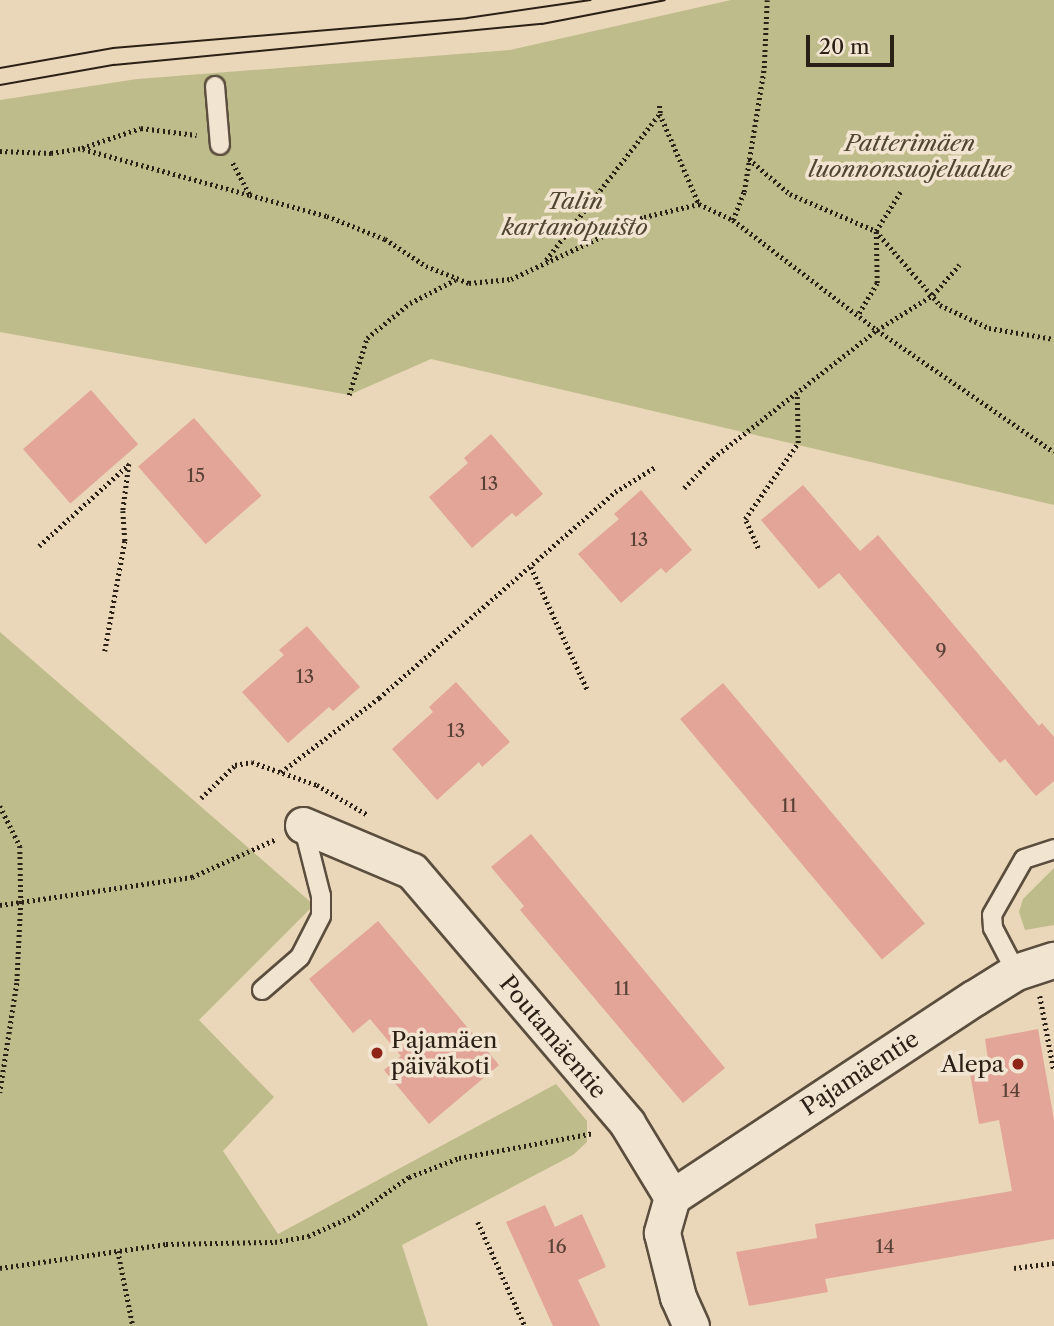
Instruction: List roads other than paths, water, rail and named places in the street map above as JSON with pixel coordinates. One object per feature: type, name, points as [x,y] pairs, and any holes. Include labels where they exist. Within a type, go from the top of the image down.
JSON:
[{"type":"street","name":"Poutamäentie","points":[[303,825],[412,872],[627,1124],[671,1197]]},
{"type":"street","name":"Pajamäentie","points":[[671,1197],[1028,984],[1054,960]]},
{"type":"street","points":[[671,1197],[662,1233],[678,1297],[691,1326]]},
{"type":"lane","points":[[215,86],[220,145]]},
{"type":"lane","points":[[262,990],[300,957],[321,916],[321,896],[303,825]]},
{"type":"lane","points":[[1028,984],[993,928],[992,915],[1024,859],[1054,849]]},
{"type":"tram line","points":[[0,68],[113,48],[467,18],[591,0]]},
{"type":"tram line","points":[[0,85],[114,65],[542,24],[665,0]]},
{"type":"place","name":"Pajamäen päiväkoti","points":[[377,1053]]},
{"type":"place","name":"Alepa","points":[[1018,1064]]},
{"type":"park label","name":"Patterimäen luonnonsuojelualue","points":[[910,156]]},
{"type":"park label","name":"Talin kartanopuisto","points":[[575,214]]}]
